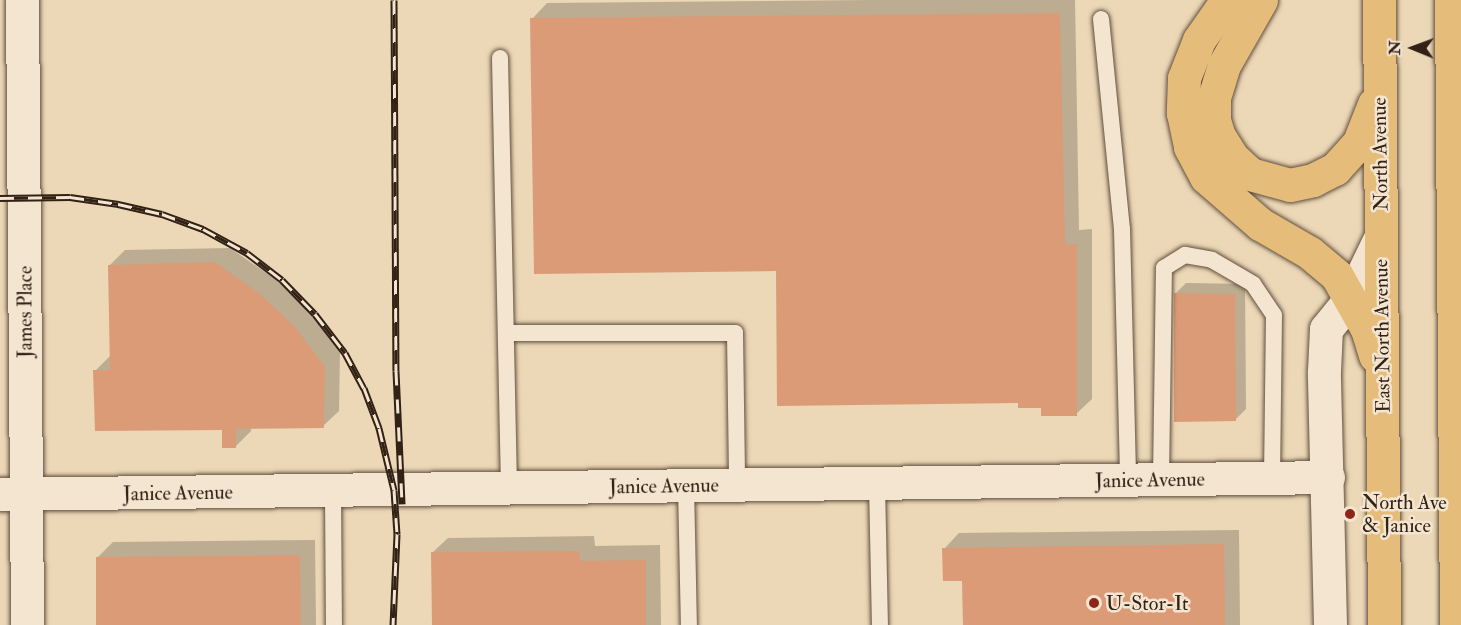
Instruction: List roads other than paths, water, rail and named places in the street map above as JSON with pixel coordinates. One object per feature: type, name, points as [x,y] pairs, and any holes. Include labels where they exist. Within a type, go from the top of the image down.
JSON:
[{"type":"main road","points":[[1227,0],[1199,40],[1184,78],[1184,113],[1190,147],[1206,177],[1260,224],[1310,253],[1337,276],[1367,329],[1383,383]]},
{"type":"main road","points":[[1261,0],[1224,64],[1214,97],[1214,120],[1219,136],[1233,158],[1250,174],[1290,185],[1313,180],[1335,169],[1359,142],[1379,92]]},
{"type":"main road","name":"North Avenue","points":[[1379,0],[1381,236]]},
{"type":"main road","points":[[1451,0],[1456,64],[1458,401],[1456,625]]},
{"type":"main road","name":"East North Avenue","points":[[1381,236],[1384,625]]},
{"type":"street","name":"James Place","points":[[22,0],[13,494],[27,625]]},
{"type":"street","name":"East North Avenue","points":[[1330,625],[1324,371],[1326,329],[1351,298],[1381,236]]},
{"type":"street","name":"Janice Avenue","points":[[13,494],[1328,477]]},
{"type":"lane","points":[[1101,19],[1122,229],[1128,480]]},
{"type":"lane","points":[[500,58],[509,489]]},
{"type":"lane","points":[[1161,480],[1164,268],[1185,255],[1212,260],[1253,284],[1274,315],[1272,478]]},
{"type":"lane","points":[[506,333],[735,333],[737,485]]},
{"type":"lane","points":[[877,484],[880,625]]},
{"type":"lane","points":[[686,486],[689,625]]},
{"type":"lane","points":[[333,491],[334,625]]},
{"type":"railway","points":[[394,0],[396,371],[402,504]]},
{"type":"railway","points":[[0,198],[70,197],[118,204],[162,214],[203,229],[247,253],[282,280],[315,314],[345,353],[364,388],[379,428],[394,490],[397,534],[393,625]]},
{"type":"place","name":"North Ave & Janice","points":[[1350,514]]},
{"type":"place","name":"U-Stor-It","points":[[1094,603]]}]
